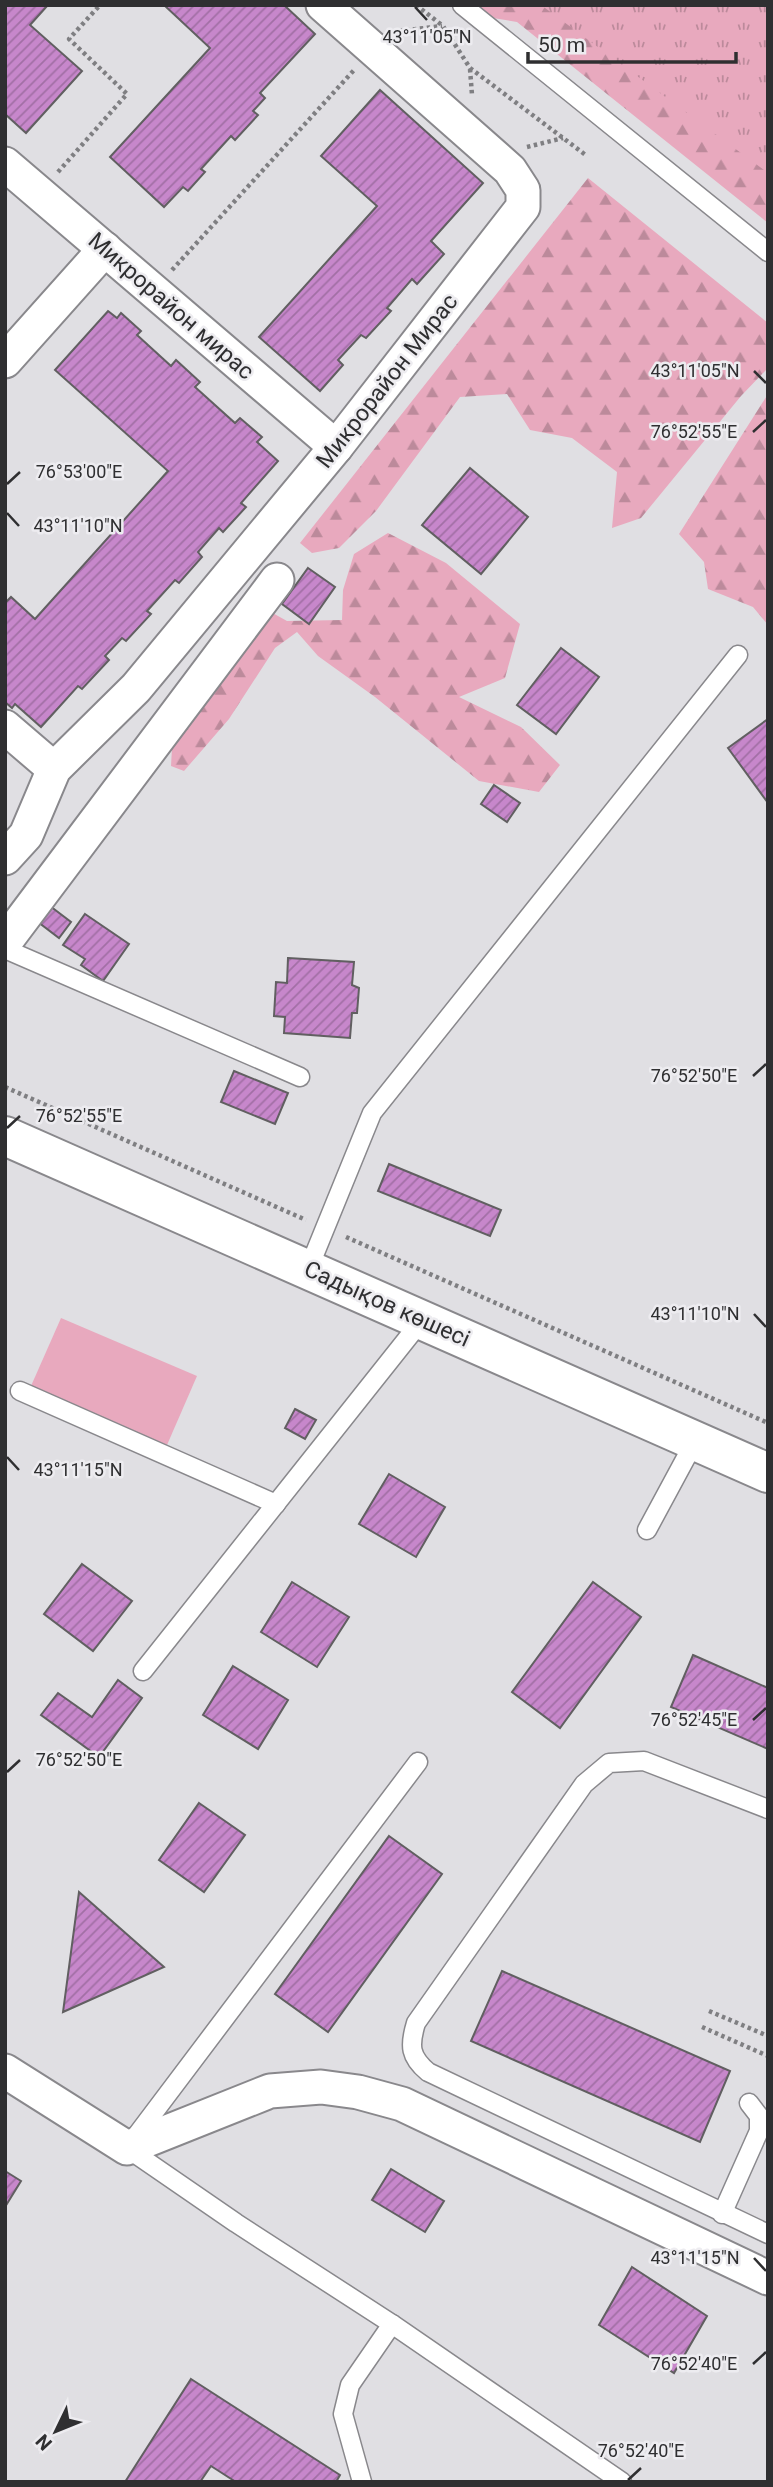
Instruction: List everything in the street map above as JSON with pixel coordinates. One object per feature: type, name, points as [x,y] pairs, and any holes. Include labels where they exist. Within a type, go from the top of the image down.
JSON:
[{"type":"street","name":"Микрорайон Мирас","points":[[5,858],[26,835],[54,769],[136,688],[336,447],[523,207],[523,190],[510,170],[323,5]]},
{"type":"street","name":"Микрорайон мирас","points":[[5,164],[336,447]]},
{"type":"street","name":"Микрорайон Мирас","points":[[5,361],[105,249]]},
{"type":"street","points":[[5,942],[277,580]]},
{"type":"street","points":[[5,727],[54,769]]},
{"type":"street","name":"Садықов көшесі","points":[[5,1136],[768,1473]]},
{"type":"street","points":[[5,2071],[127,2148],[270,2091],[321,2087],[358,2092],[402,2104],[768,2278]]},
{"type":"lane","points":[[462,5],[768,252]]},
{"type":"lane","points":[[308,1270],[372,1113],[738,656]]},
{"type":"lane","points":[[5,949],[300,1077]]},
{"type":"lane","points":[[143,1671],[422,1320]]},
{"type":"lane","points":[[20,1391],[276,1504]]},
{"type":"lane","points":[[647,1530],[695,1440]]},
{"type":"lane","points":[[768,1809],[644,1761],[609,1763],[584,1784],[416,2023],[411,2040],[415,2061],[428,2073],[768,2234]]},
{"type":"lane","points":[[418,1762],[127,2148],[236,2223],[392,2324],[622,2482]]},
{"type":"lane","points":[[722,2214],[759,2131],[760,2116],[750,2103]]},
{"type":"lane","points":[[362,2482],[344,2414],[349,2385],[392,2324]]},
{"type":"path","points":[[39,193],[127,94],[69,39],[100,5]]},
{"type":"path","points":[[416,5],[443,26],[470,68],[587,156]]},
{"type":"path","points":[[153,290],[388,33],[443,26]]},
{"type":"path","points":[[5,1087],[768,1423]]},
{"type":"path","points":[[709,2011],[768,2036]]},
{"type":"path","points":[[702,2027],[768,2056]]},
{"type":"green space","points":[[475,5],[541,5],[768,173],[768,223],[517,22],[487,17]]},
{"type":"green space","points":[[510,5],[768,5],[768,211]]},
{"type":"green space","points":[[588,178],[768,323],[768,372],[766,370],[741,396],[641,518],[612,528],[617,472],[572,438],[530,430],[507,394],[460,397],[376,511],[339,548],[312,553],[300,543]]},
{"type":"green space","points":[[768,394],[768,625],[753,607],[708,589],[704,562],[679,534]]},
{"type":"green space","points":[[388,533],[446,563],[520,624],[505,678],[459,697],[521,727],[560,765],[539,792],[479,781],[375,697],[318,656],[297,632],[275,648],[229,719],[184,771],[171,766],[172,748],[269,611],[287,621],[342,620],[343,590],[354,554]]},
{"type":"green space","points":[[61,1318],[197,1376],[167,1445],[31,1386]]},
{"type":"building","points":[[5,5],[48,5],[30,25],[82,71],[26,133],[5,114]]},
{"type":"building","points":[[164,5],[284,5],[315,34],[260,93],[265,98],[253,111],[258,115],[235,140],[231,136],[201,169],[205,172],[188,191],[183,187],[164,207],[110,157],[210,48]]},
{"type":"building","points":[[380,90],[483,183],[431,241],[444,254],[417,284],[412,279],[387,308],[391,311],[366,338],[361,335],[338,360],[343,365],[320,391],[259,337],[377,206],[321,156]]},
{"type":"building","points":[[108,311],[117,318],[121,313],[141,331],[137,335],[171,366],[176,360],[200,382],[195,387],[235,423],[240,418],[262,437],[257,442],[278,461],[241,503],[246,507],[223,532],[219,528],[198,552],[202,557],[179,583],[175,580],[147,611],[151,614],[126,641],[122,638],[105,656],[109,660],[82,689],[78,686],[41,727],[15,704],[12,708],[5,702],[5,603],[11,597],[35,619],[168,471],[55,370]]},
{"type":"building","points":[[470,468],[528,517],[481,574],[422,525]]},
{"type":"building","points":[[308,568],[335,587],[309,624],[282,604]]},
{"type":"building","points":[[561,648],[599,677],[556,734],[517,705]]},
{"type":"building","points":[[768,719],[768,803],[728,748]]},
{"type":"building","points":[[494,785],[520,803],[507,822],[481,804]]},
{"type":"building","points":[[50,906],[71,922],[59,938],[38,922]]},
{"type":"building","points":[[85,914],[129,944],[103,981],[81,965],[85,959],[63,945]]},
{"type":"building","points":[[288,958],[354,962],[352,985],[359,988],[357,1013],[352,1013],[350,1038],[284,1033],[285,1017],[274,1016],[276,982],[287,983]]},
{"type":"building","points":[[234,1071],[288,1093],[275,1124],[221,1102]]},
{"type":"building","points":[[389,1164],[501,1210],[490,1236],[378,1191]]},
{"type":"building","points":[[295,1409],[316,1420],[305,1439],[285,1428]]},
{"type":"building","points":[[389,1474],[445,1507],[416,1557],[359,1524]]},
{"type":"building","points":[[82,1564],[132,1601],[93,1651],[44,1614]]},
{"type":"building","points":[[292,1582],[349,1617],[317,1667],[261,1632]]},
{"type":"building","points":[[593,1582],[641,1617],[560,1728],[512,1692]]},
{"type":"building","points":[[693,1655],[768,1688],[768,1749],[671,1707]]},
{"type":"building","points":[[233,1666],[288,1700],[258,1749],[203,1715]]},
{"type":"building","points":[[118,1680],[142,1698],[99,1757],[41,1715],[58,1693],[92,1717]]},
{"type":"building","points":[[199,1803],[245,1835],[204,1892],[159,1860]]},
{"type":"building","points":[[389,1836],[442,1874],[328,2032],[275,1994]]},
{"type":"building","points":[[79,1892],[164,1967],[63,2012]]},
{"type":"building","points":[[502,1971],[730,2071],[700,2142],[471,2041]]},
{"type":"building","points":[[391,2169],[444,2201],[425,2232],[372,2200]]},
{"type":"building","points":[[5,2171],[21,2181],[5,2207]]},
{"type":"building","points":[[632,2267],[707,2316],[674,2373],[599,2325]]},
{"type":"building","points":[[191,2379],[340,2475],[336,2482],[236,2482],[211,2466],[200,2482],[125,2482]]}]
